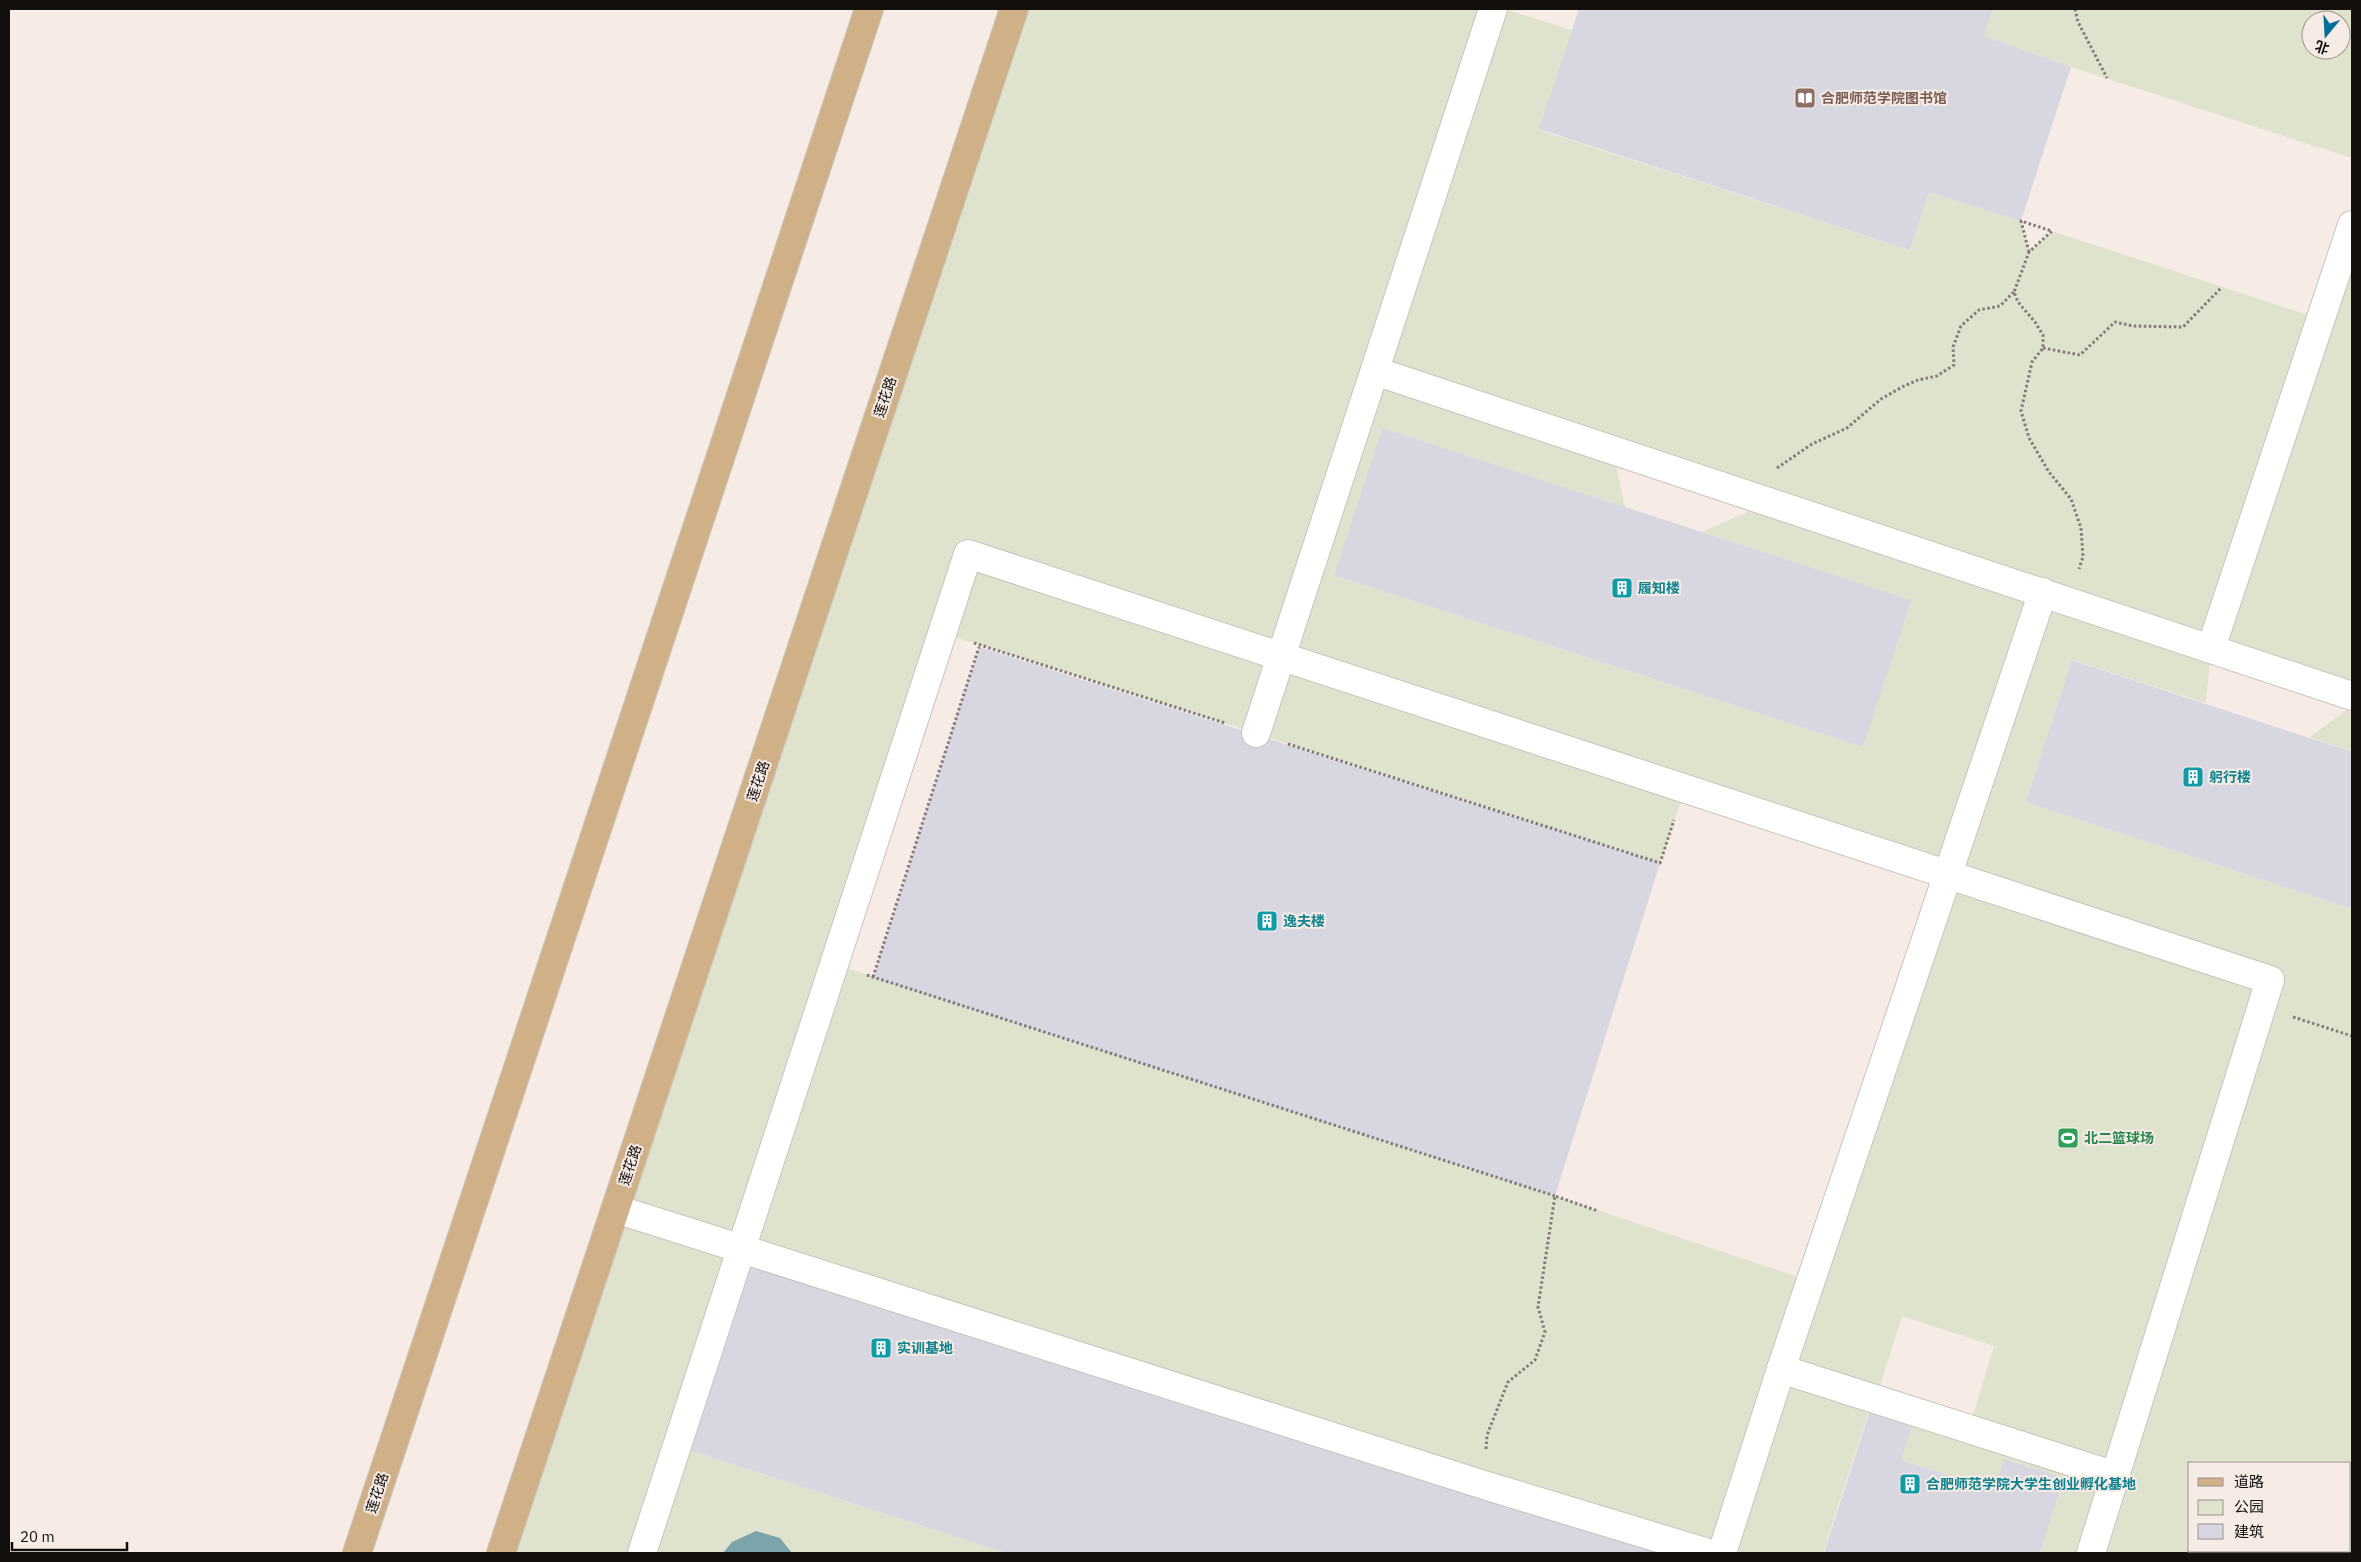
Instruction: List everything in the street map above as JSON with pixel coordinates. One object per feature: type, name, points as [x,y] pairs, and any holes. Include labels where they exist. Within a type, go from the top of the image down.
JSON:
[{"type":"main road","name":"莲花路","points":[[357,1553],[869,9]]},
{"type":"main road","name":"莲花路","points":[[501,1553],[1014,9]]},
{"type":"street","points":[[1256,733],[1492,9]]},
{"type":"street","points":[[2211,648],[2352,225]]},
{"type":"street","points":[[1375,371],[2352,696]]},
{"type":"street","points":[[642,1553],[968,554],[1282,655],[1948,876],[2270,980],[2091,1553]]},
{"type":"street","points":[[1722,1553],[1781,1369],[1948,876],[2055,596]]},
{"type":"street","points":[[616,1209],[1484,1485],[1708,1553]]},
{"type":"street","points":[[1781,1369],[2060,1460],[2116,1476]]},
{"type":"path","points":[[2075,9],[2078,22],[2107,78]]},
{"type":"path","points":[[1738,491],[1812,444],[1847,428],[1881,399],[1902,387],[1918,380],[1937,376],[1954,366],[1953,347],[1961,326],[1979,310],[2000,306],[2014,292],[2029,252],[2052,231],[2021,221],[2029,252]]},
{"type":"path","points":[[2043,348],[2080,355],[2115,322],[2133,326],[2183,327],[2222,287]]},
{"type":"path","points":[[2014,292],[2018,302],[2043,335],[2043,348],[2032,362],[2022,411],[2029,438],[2049,472],[2070,499],[2081,528],[2083,557],[2055,596]]},
{"type":"path","points":[[942,633],[1660,863],[1685,788]]},
{"type":"path","points":[[873,977],[979,647]]},
{"type":"path","points":[[834,964],[1598,1211]]},
{"type":"path","points":[[2262,1007],[2352,1036]]},
{"type":"path","points":[[1484,1485],[1486,1435],[1508,1382],[1535,1360],[1545,1332],[1538,1307],[1554,1196]]},
{"type":"green space","points":[[1014,9],[1504,9],[1572,30],[1539,130],[1910,250],[1929,192],[2021,221],[2029,252],[2052,231],[2320,319],[2352,225],[2352,696],[2211,649],[2206,703],[2073,660],[2026,802],[2352,909],[2352,1553],[2040,1553],[2064,1478],[2004,1459],[1994,1490],[1901,1460],[1913,1424],[1869,1410],[1823,1553],[1708,1553],[677,1446],[1006,1553],[501,1553]],"holes":[[[1382,428],[1625,507],[1613,451],[1770,502],[1702,532],[1910,600],[1863,747],[1334,575]],[[943,633],[1660,863],[1685,789],[1947,876],[1810,1281],[1555,1196],[834,964]],[[1902,1316],[1994,1346],[1969,1429],[1876,1399]]]},
{"type":"green space","points":[[1993,9],[2352,9],[2352,158],[2071,67],[1984,36]]},
{"type":"green space","points":[[2352,706],[2352,752],[2310,737]]},
{"type":"water","points":[[756,1531],[780,1538],[792,1553],[723,1553],[732,1542]]},
{"type":"building","name":"合肥师范学院图书馆","points":[[1579,9],[1993,9],[1984,36],[2071,67],[2021,221],[1929,192],[1910,250],[1539,129]]},
{"type":"building","name":"履知楼","points":[[1382,428],[1911,600],[1863,747],[1334,575]]},
{"type":"building","name":"逸夫楼","points":[[979,647],[1660,863],[1555,1196],[873,978]]},
{"type":"building","name":"躬行楼","points":[[2072,660],[2352,752],[2352,909],[2026,802]]},
{"type":"building","name":"实训基地","points":[[740,1249],[1707,1553],[1006,1553],[677,1446]]},
{"type":"building","name":"合肥师范学院大学生创业孵化基地","points":[[1870,1410],[1913,1424],[1901,1460],[1994,1490],[2004,1459],[2064,1478],[2040,1553],[1824,1553]]},
{"type":"place","name":"合肥师范学院图书馆","points":[[1805,98]]},
{"type":"place","name":"履知楼","points":[[1622,588]]},
{"type":"place","name":"躬行楼","points":[[2193,777]]},
{"type":"place","name":"逸夫楼","points":[[1267,921]]},
{"type":"place","name":"北二篮球场","points":[[2068,1138]]},
{"type":"place","name":"实训基地","points":[[881,1348]]},
{"type":"place","name":"合肥师范学院大学生创业孵化基地","points":[[1910,1484]]}]
